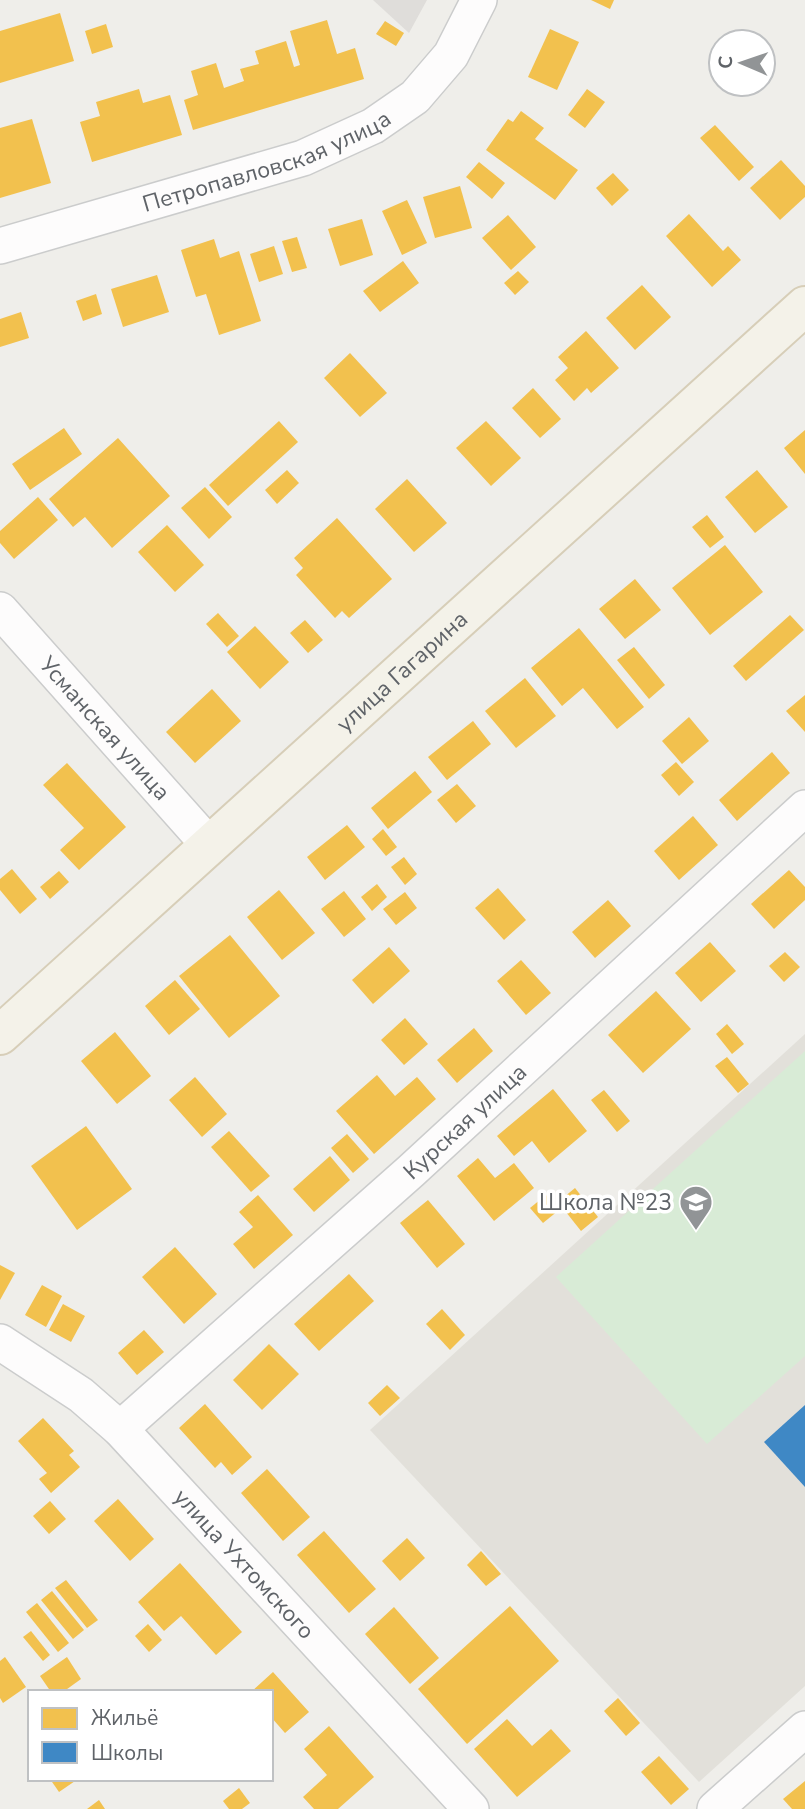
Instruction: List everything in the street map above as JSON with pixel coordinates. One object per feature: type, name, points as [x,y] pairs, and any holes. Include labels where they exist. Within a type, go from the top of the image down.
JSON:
[{"type":"main road","name":"улица Гагарина","points":[[0,1035],[805,306]]},
{"type":"street","name":"Петропавловская улица","points":[[0,246],[303,158],[373,127],[415,97],[451,55],[479,0]]},
{"type":"street","name":"Усманская улица","points":[[0,610],[210,846]]},
{"type":"street","name":"Курская улица","points":[[120,1429],[411,1171],[805,808]]},
{"type":"street","name":"улица Ухтомского","points":[[0,1342],[81,1395],[120,1429],[471,1809]]},
{"type":"street","points":[[715,1809],[805,1729]]},
{"type":"shaded area","points":[[373,0],[427,0],[409,33]]},
{"type":"shaded area","name":"Школа №23","points":[[805,1034],[805,1686],[699,1782],[370,1430]]},
{"type":"green space","points":[[805,1051],[805,1356],[707,1444],[556,1277]]},
{"type":"building: Жильё","points":[[591,0],[614,0],[610,9]]},
{"type":"building: Жильё","points":[[60,13],[74,61],[0,83],[0,31]]},
{"type":"building: Жильё","points":[[327,20],[337,54],[355,48],[364,79],[193,130],[184,100],[198,95],[191,71],[216,63],[224,88],[244,81],[240,69],[259,64],[255,51],[286,41],[294,67],[300,65],[290,31]]},
{"type":"building: Жильё","points":[[385,21],[404,33],[396,46],[376,34]]},
{"type":"building: Жильё","points":[[106,24],[113,47],[92,54],[85,31]]},
{"type":"building: Жильё","points":[[550,29],[579,42],[557,90],[528,77]]},
{"type":"building: Жильё","points":[[139,89],[143,103],[170,95],[182,135],[92,162],[80,122],[100,116],[96,102]]},
{"type":"building: Жильё","points":[[587,89],[605,102],[585,128],[568,115]]},
{"type":"building: Жильё","points":[[521,111],[544,128],[535,139],[578,170],[555,200],[486,150],[508,119],[513,122]]},
{"type":"building: Жильё","points":[[32,119],[51,183],[0,198],[0,128]]},
{"type":"building: Жильё","points":[[715,125],[754,167],[739,181],[700,138]]},
{"type":"building: Жильё","points":[[781,160],[805,186],[805,197],[780,220],[750,188]]},
{"type":"building: Жильё","points":[[479,162],[505,183],[492,199],[466,177]]},
{"type":"building: Жильё","points":[[613,173],[629,190],[612,206],[596,188]]},
{"type":"building: Жильё","points":[[460,186],[472,228],[435,238],[423,197]]},
{"type":"building: Жильё","points":[[407,200],[427,243],[402,255],[382,211]]},
{"type":"building: Жильё","points":[[689,214],[723,251],[728,246],[741,260],[712,287],[666,236]]},
{"type":"building: Жильё","points":[[508,215],[536,247],[511,270],[482,238]]},
{"type":"building: Жильё","points":[[362,219],[373,255],[340,266],[328,229]]},
{"type":"building: Жильё","points":[[297,237],[307,268],[292,272],[282,241]]},
{"type":"building: Жильё","points":[[214,239],[220,258],[239,251],[261,321],[219,335],[206,294],[196,297],[181,250]]},
{"type":"building: Жильё","points":[[274,246],[283,274],[259,282],[250,254]]},
{"type":"building: Жильё","points":[[403,261],[419,283],[380,312],[363,291]]},
{"type":"building: Жильё","points":[[518,271],[529,282],[515,295],[504,283]]},
{"type":"building: Жильё","points":[[157,275],[169,312],[123,327],[111,289]]},
{"type":"building: Жильё","points":[[642,285],[671,317],[635,350],[606,318]]},
{"type":"building: Жильё","points":[[96,294],[102,314],[83,321],[76,301]]},
{"type":"building: Жильё","points":[[21,312],[29,338],[0,347],[0,319]]},
{"type":"building: Жильё","points":[[586,331],[619,368],[591,393],[587,388],[574,401],[555,380],[568,368],[558,357]]},
{"type":"building: Жильё","points":[[350,353],[387,393],[360,417],[324,378]]},
{"type":"building: Жильё","points":[[533,388],[561,419],[540,438],[512,408]]},
{"type":"building: Жильё","points":[[279,421],[298,442],[228,506],[209,485]]},
{"type":"building: Жильё","points":[[486,421],[521,458],[491,486],[456,448]]},
{"type":"building: Жильё","points":[[64,428],[82,454],[30,490],[12,464]]},
{"type":"building: Жильё","points":[[805,430],[805,474],[784,448]]},
{"type":"building: Жильё","points":[[118,438],[170,496],[112,548],[85,517],[73,527],[49,499]]},
{"type":"building: Жильё","points":[[287,470],[299,483],[277,504],[265,490]]},
{"type":"building: Жильё","points":[[757,470],[788,507],[755,533],[725,497]]},
{"type":"building: Жильё","points":[[407,479],[447,523],[414,552],[375,509]]},
{"type":"building: Жильё","points":[[205,487],[232,517],[209,539],[181,508]]},
{"type":"building: Жильё","points":[[38,497],[58,520],[14,559],[0,543],[0,531]]},
{"type":"building: Жильё","points":[[707,515],[724,537],[710,548],[692,527]]},
{"type":"building: Жильё","points":[[337,518],[392,579],[349,618],[342,611],[335,618],[296,575],[303,568],[294,558]]},
{"type":"building: Жильё","points":[[167,525],[204,565],[175,592],[138,552]]},
{"type":"building: Жильё","points":[[725,545],[763,592],[710,635],[672,588]]},
{"type":"building: Жильё","points":[[635,579],[661,610],[625,639],[599,609]]},
{"type":"building: Жильё","points":[[218,613],[239,636],[227,647],[206,624]]},
{"type":"building: Жильё","points":[[790,615],[804,630],[746,681],[733,666]]},
{"type":"building: Жильё","points":[[305,620],[323,640],[308,653],[290,633]]},
{"type":"building: Жильё","points":[[255,626],[289,662],[260,689],[227,652]]},
{"type":"building: Жильё","points":[[579,628],[644,707],[617,729],[583,688],[562,706],[531,668]]},
{"type":"building: Жильё","points":[[634,647],[665,685],[649,699],[617,660]]},
{"type":"building: Жильё","points":[[525,678],[556,716],[516,748],[485,711]]},
{"type":"building: Жильё","points":[[212,689],[241,721],[195,763],[166,732]]},
{"type":"building: Жильё","points":[[805,695],[805,732],[786,711]]},
{"type":"building: Жильё","points":[[689,717],[709,741],[682,764],[662,741]]},
{"type":"building: Жильё","points":[[473,721],[491,744],[447,780],[428,757]]},
{"type":"building: Жильё","points":[[772,752],[790,773],[737,821],[719,800]]},
{"type":"building: Жильё","points":[[676,762],[694,782],[679,796],[661,775]]},
{"type":"building: Жильё","points":[[67,763],[126,827],[79,870],[60,850],[84,828],[43,785]]},
{"type":"building: Жильё","points":[[415,771],[432,792],[388,829],[371,808]]},
{"type":"building: Жильё","points":[[457,784],[476,806],[456,823],[437,800]]},
{"type":"building: Жильё","points":[[693,816],[718,845],[679,880],[654,851]]},
{"type":"building: Жильё","points":[[347,825],[365,847],[325,880],[307,857]]},
{"type":"building: Жильё","points":[[383,829],[397,847],[386,856],[372,839]]},
{"type":"building: Жильё","points":[[404,857],[417,874],[405,885],[391,867]]},
{"type":"building: Жильё","points":[[12,869],[37,899],[20,914],[0,890],[0,879]]},
{"type":"building: Жильё","points":[[789,870],[805,887],[805,900],[774,929],[751,904]]},
{"type":"building: Жильё","points":[[59,871],[69,882],[50,899],[40,887]]},
{"type":"building: Жильё","points":[[377,884],[387,897],[372,911],[361,897]]},
{"type":"building: Жильё","points":[[498,888],[526,920],[504,940],[475,908]]},
{"type":"building: Жильё","points":[[279,890],[315,933],[282,960],[247,917]]},
{"type":"building: Жильё","points":[[344,891],[366,919],[344,937],[321,909]]},
{"type":"building: Жильё","points":[[405,892],[417,908],[396,925],[383,909]]},
{"type":"building: Жильё","points":[[608,900],[631,926],[595,958],[572,932]]},
{"type":"building: Жильё","points":[[230,935],[280,996],[229,1038],[179,976]]},
{"type":"building: Жильё","points":[[710,942],[736,971],[701,1002],[675,973]]},
{"type":"building: Жильё","points":[[389,947],[410,971],[373,1004],[352,980]]},
{"type":"building: Жильё","points":[[785,952],[800,967],[784,982],[769,966]]},
{"type":"building: Жильё","points":[[521,960],[551,993],[526,1015],[497,981]]},
{"type":"building: Жильё","points":[[175,980],[200,1009],[169,1035],[145,1006]]},
{"type":"building: Жильё","points":[[656,991],[691,1029],[643,1073],[608,1035]]},
{"type":"building: Жильё","points":[[405,1018],[428,1044],[404,1065],[381,1040]]},
{"type":"building: Жильё","points":[[727,1024],[744,1044],[732,1054],[716,1034]]},
{"type":"building: Жильё","points":[[474,1028],[493,1051],[457,1083],[437,1060]]},
{"type":"building: Жильё","points":[[115,1032],[151,1076],[117,1104],[81,1061]]},
{"type":"building: Жильё","points":[[727,1057],[749,1084],[738,1093],[715,1066]]},
{"type":"building: Жильё","points":[[377,1075],[395,1096],[417,1077],[436,1099],[374,1154],[336,1111]]},
{"type":"building: Жильё","points":[[195,1077],[227,1114],[202,1137],[169,1100]]},
{"type":"building: Жильё","points":[[553,1089],[587,1131],[549,1163],[532,1141],[514,1156],[497,1136]]},
{"type":"building: Жильё","points":[[604,1090],[630,1121],[617,1132],[591,1100]]},
{"type":"building: Жильё","points":[[86,1126],[132,1189],[77,1230],[31,1166]]},
{"type":"building: Жильё","points":[[229,1131],[270,1176],[251,1192],[211,1147]]},
{"type":"building: Жильё","points":[[347,1134],[369,1159],[353,1173],[331,1148]]},
{"type":"building: Жильё","points":[[330,1156],[350,1180],[314,1212],[293,1189]]},
{"type":"building: Жильё","points":[[478,1158],[495,1178],[514,1163],[534,1188],[494,1221],[457,1176]]},
{"type":"building: Жильё","points":[[575,1188],[598,1217],[581,1231],[558,1202]]},
{"type":"building: Жильё","points":[[258,1195],[293,1235],[254,1269],[233,1244],[253,1227],[239,1212]]},
{"type":"building: Жильё","points":[[546,1195],[559,1210],[543,1223],[530,1208]]},
{"type":"building: Жильё","points":[[428,1200],[465,1244],[437,1268],[400,1223]]},
{"type":"building: Жильё","points":[[175,1247],[217,1294],[184,1324],[142,1277]]},
{"type":"building: Жильё","points":[[0,1265],[15,1273],[0,1300]]},
{"type":"building: Жильё","points":[[349,1274],[374,1301],[319,1351],[294,1324]]},
{"type":"building: Жильё","points":[[42,1285],[62,1296],[46,1327],[25,1315]]},
{"type":"building: Жильё","points":[[63,1304],[85,1316],[71,1342],[49,1330]]},
{"type":"building: Жильё","points":[[442,1309],[465,1335],[450,1350],[426,1324]]},
{"type":"building: Жильё","points":[[144,1330],[164,1352],[137,1375],[118,1353]]},
{"type":"building: Жильё","points":[[269,1344],[299,1374],[262,1410],[233,1380]]},
{"type":"building: Жильё","points":[[387,1385],[400,1398],[380,1416],[368,1403]]},
{"type":"building: Жильё","points":[[205,1404],[252,1457],[232,1475],[221,1462],[215,1468],[179,1428]]},
{"type":"building: Жильё","points":[[43,1418],[74,1451],[69,1455],[80,1467],[51,1493],[39,1479],[47,1473],[18,1441]]},
{"type":"building: Жильё","points":[[267,1469],[310,1517],[283,1541],[241,1493]]},
{"type":"building: Жильё","points":[[118,1499],[154,1539],[130,1561],[94,1521]]},
{"type":"building: Жильё","points":[[50,1501],[66,1519],[49,1534],[33,1516]]},
{"type":"building: Жильё","points":[[324,1531],[376,1589],[349,1613],[297,1555]]},
{"type":"building: Жильё","points":[[407,1538],[425,1558],[400,1581],[382,1561]]},
{"type":"building: Жильё","points":[[481,1551],[501,1574],[486,1586],[467,1565]]},
{"type":"building: Жильё","points":[[180,1563],[242,1632],[216,1655],[181,1616],[164,1631],[138,1602]]},
{"type":"building: Жильё","points":[[66,1580],[98,1620],[87,1628],[55,1588]]},
{"type":"building: Жильё","points":[[52,1591],[84,1630],[73,1639],[41,1600]]},
{"type":"building: Жильё","points":[[37,1603],[69,1643],[58,1652],[26,1612]]},
{"type":"building: Жильё","points":[[510,1606],[559,1661],[467,1744],[418,1689]]},
{"type":"building: Жильё","points":[[394,1607],[439,1658],[410,1684],[365,1634]]},
{"type":"building: Жильё","points":[[148,1624],[162,1640],[149,1652],[135,1636]]},
{"type":"building: Жильё","points":[[31,1631],[50,1655],[43,1661],[23,1637]]},
{"type":"building: Жильё","points":[[5,1657],[26,1687],[3,1703],[0,1698],[0,1661]]},
{"type":"building: Жильё","points":[[67,1657],[81,1679],[66,1690],[50,1690],[40,1676]]},
{"type":"building: Жильё","points":[[273,1672],[309,1712],[285,1733],[273,1719],[273,1690],[253,1690]]},
{"type":"building: Жильё","points":[[618,1698],[640,1723],[626,1736],[604,1711]]},
{"type":"building: Жильё","points":[[507,1719],[532,1746],[551,1729],[571,1751],[517,1797],[474,1749]]},
{"type":"building: Жильё","points":[[329,1726],[374,1777],[338,1809],[314,1809],[303,1797],[327,1775],[304,1749]]},
{"type":"building: Жильё","points":[[659,1756],[689,1789],[671,1805],[641,1772]]},
{"type":"building: Жильё","points":[[51,1781],[75,1781],[59,1792]]},
{"type":"building: Жильё","points":[[805,1781],[805,1809],[792,1809],[783,1799]]},
{"type":"building: Жильё","points":[[239,1788],[250,1803],[242,1809],[229,1809],[223,1801]]},
{"type":"building: Жильё","points":[[99,1800],[105,1809],[87,1809]]},
{"type":"building: Школы","points":[[805,1405],[805,1487],[764,1442]]},
{"type":"place","name":"Школа №23","points":[[696,1232]]}]
